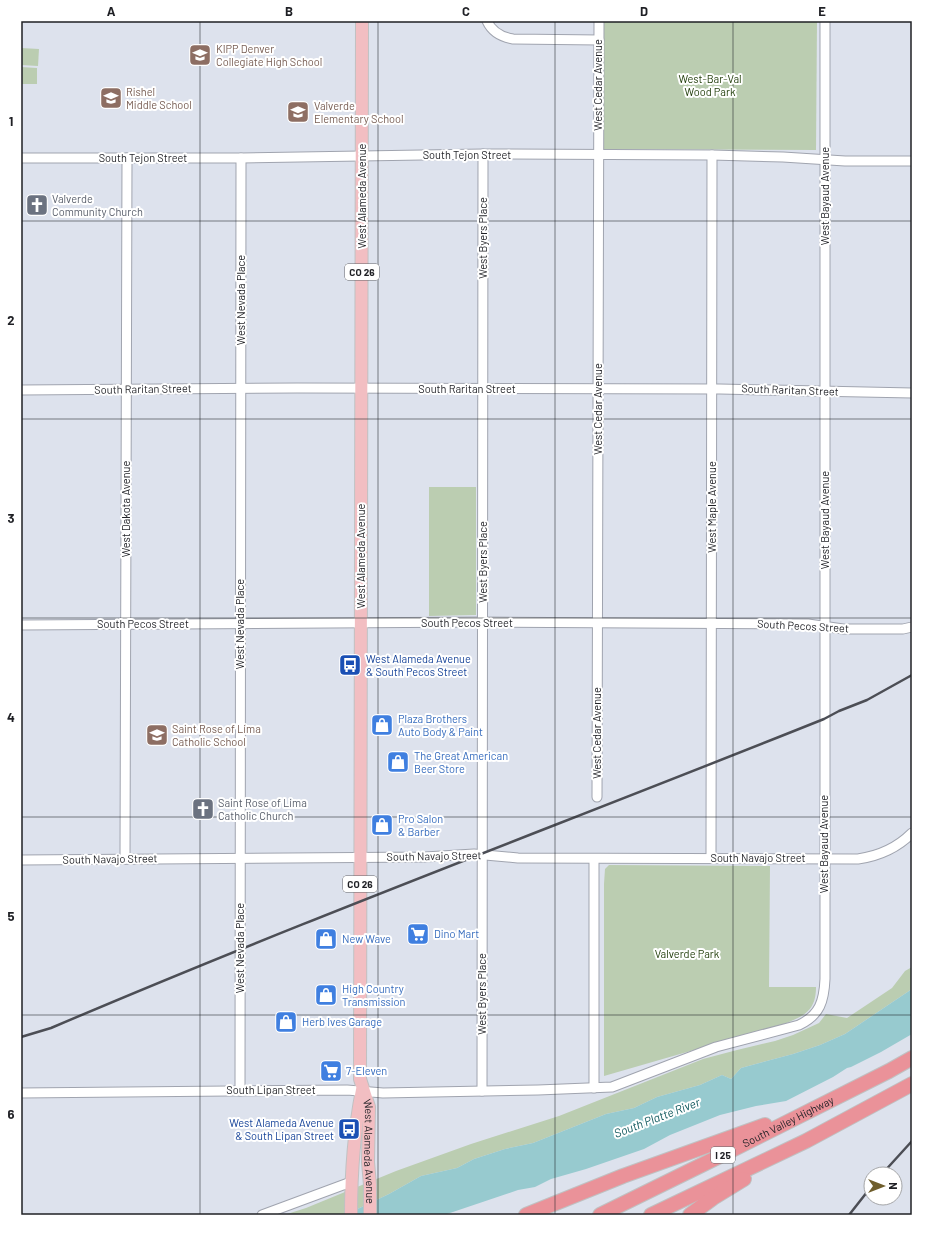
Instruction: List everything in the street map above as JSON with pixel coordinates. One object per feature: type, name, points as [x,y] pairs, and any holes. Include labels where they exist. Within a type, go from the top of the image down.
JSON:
[{"type":"highway","name":"South Valley Highway","points":[[600,1215],[712,1161],[912,1058]]},
{"type":"highway","name":"South Valley Highway","points":[[652,1215],[806,1141],[912,1084]]},
{"type":"highway","points":[[526,1215],[602,1184],[774,1122],[845,1093]]},
{"type":"highway","points":[[690,1215],[713,1198],[806,1141]]},
{"type":"main road","name":"West Alameda Avenue","points":[[362,21],[360,1079],[362,1090],[369,1107],[368,1162],[370,1215]]},
{"type":"main road","name":"West Alameda Avenue","points":[[351,1213],[356,1128],[362,1090]]},
{"type":"street","points":[[487,21],[497,34],[509,38],[522,40],[599,40]]},
{"type":"street","name":"West Cedar Avenue","points":[[597,797],[599,21]]},
{"type":"street","name":"West Bayaud Avenue","points":[[813,1016],[821,1003],[824,991],[825,21]]},
{"type":"street","name":"South Tejon Street","points":[[21,158],[241,158],[483,154],[712,155],[825,160],[912,161]]},
{"type":"street","name":"West Byers Place","points":[[482,1091],[483,154]]},
{"type":"street","name":"West Maple Avenue","points":[[710,858],[712,624],[712,155]]},
{"type":"street","name":"West Dakota Avenue","points":[[125,859],[127,158]]},
{"type":"street","name":"West Nevada Place","points":[[240,1091],[241,158]]},
{"type":"street","name":"South Raritan Street","points":[[21,390],[241,388],[598,388],[912,393]]},
{"type":"street","name":"South Pecos Street","points":[[21,625],[482,622],[808,624],[843,629],[903,629],[912,627]]},
{"type":"street","name":"South Navajo Street","points":[[21,860],[360,858],[482,854],[504,858],[858,858],[878,855],[895,847],[912,833]]},
{"type":"street","points":[[594,858],[594,1088]]},
{"type":"street","name":"South Lipan Street","points":[[21,1093],[362,1090],[383,1093],[612,1087],[716,1047],[799,1025],[813,1016]]},
{"type":"street","points":[[262,1215],[352,1182]]},
{"type":"green space","name":"West-Bar-Val Wood Park","points":[[604,21],[817,21],[816,150],[604,149]]},
{"type":"green space","points":[[21,48],[39,49],[38,66],[21,65]]},
{"type":"green space","points":[[21,67],[37,68],[37,84],[21,84]]},
{"type":"green space","points":[[429,487],[476,487],[476,615],[429,616]]},
{"type":"green space","name":"Valverde Park","points":[[609,865],[770,866],[769,987],[816,987],[814,1002],[808,1012],[784,1024],[604,1076],[604,884],[605,869]]},
{"type":"green space","points":[[912,967],[912,989],[845,1034],[820,1045],[741,1068],[731,1079],[722,1075],[700,1085],[657,1097],[634,1108],[606,1114],[533,1143],[505,1149],[474,1159],[457,1168],[421,1176],[389,1194],[345,1215],[284,1215],[306,1208],[396,1171],[471,1144],[559,1116],[703,1059],[793,1035],[819,1023],[826,1014],[847,1018],[892,988],[905,971]]},
{"type":"water","name":"South Platte River","points":[[912,989],[912,1034],[881,1052],[847,1068],[833,1077],[786,1101],[756,1106],[720,1115],[670,1135],[644,1149],[586,1169],[551,1179],[535,1187],[518,1190],[444,1215],[345,1215],[389,1194],[421,1176],[457,1168],[474,1159],[505,1149],[533,1143],[606,1114],[634,1108],[657,1097],[700,1085],[722,1075],[731,1079],[741,1068],[820,1045],[845,1034]]},
{"type":"railway","points":[[21,1037],[51,1028],[340,909],[824,719],[839,711],[867,700],[912,675]]},
{"type":"railway","points":[[889,1166],[912,1141]]},
{"type":"railway","points":[[849,1215],[863,1197]]},
{"type":"place","name":"KIPP Denver Collegiate High School","points":[[200,55]]},
{"type":"place","name":"Rishel Middle School","points":[[111,98]]},
{"type":"place","name":"Valverde Elementary School","points":[[298,112]]},
{"type":"place","name":"Valverde Community Church","points":[[37,205]]},
{"type":"place","name":"West Alameda Avenue & South Pecos Street","points":[[350,665]]},
{"type":"place","name":"Plaza Brothers Auto Body & Paint","points":[[382,725]]},
{"type":"place","name":"Saint Rose of Lima Catholic School","points":[[157,735]]},
{"type":"place","name":"The Great American Beer Store","points":[[398,762]]},
{"type":"place","name":"Saint Rose of Lima Catholic Church","points":[[203,809]]},
{"type":"place","name":"Pro Salon & Barber","points":[[382,825]]},
{"type":"place","name":"Dino Mart","points":[[418,934]]},
{"type":"place","name":"New Wave","points":[[326,939]]},
{"type":"place","name":"High Country Transmission","points":[[326,995]]},
{"type":"place","name":"Herb Ives Garage","points":[[286,1022]]},
{"type":"place","name":"7-Eleven","points":[[331,1071]]},
{"type":"place","name":"West Alameda Avenue & South Lipan Street","points":[[349,1129]]}]
